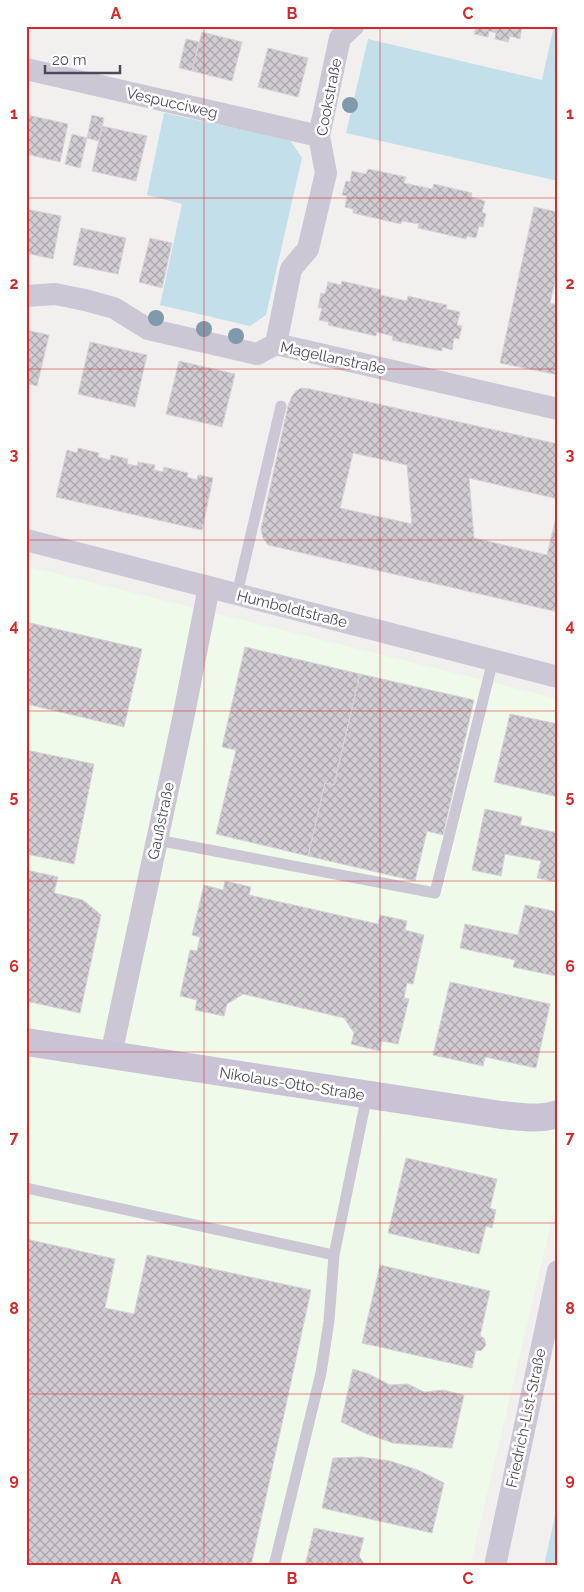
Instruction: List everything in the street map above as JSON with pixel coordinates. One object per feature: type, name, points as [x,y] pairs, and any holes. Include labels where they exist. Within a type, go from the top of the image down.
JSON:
[{"type":"main road","name":"Nikolaus-Otto-Straße","points":[[26,1042],[366,1095],[534,1118],[558,1114]]},
{"type":"street","name":"Cookstraße","points":[[276,344],[291,269],[308,249],[326,173],[319,136],[340,38],[353,26]]},
{"type":"street","name":"Vespucciweg","points":[[26,69],[319,136]]},
{"type":"street","name":"Magellanstraße","points":[[26,296],[55,294],[85,300],[114,308],[148,330],[256,354],[276,344],[558,409]]},
{"type":"street","name":"Humboldtstraße","points":[[26,540],[558,677]]},
{"type":"street","name":"Gaußstraße","points":[[111,1055],[183,719],[209,587]]},
{"type":"street","name":"Friedrich-List-Straße","points":[[495,1566],[558,1271]]},
{"type":"lane","points":[[237,594],[281,406]]},
{"type":"lane","points":[[157,840],[436,893],[493,660]]},
{"type":"lane","points":[[274,1566],[321,1373],[330,1313],[334,1255],[366,1095]]},
{"type":"lane","points":[[26,1188],[334,1255]]},
{"type":"shaded area","points":[[554,26],[558,26],[558,181],[346,133],[368,39],[542,80]]},
{"type":"shaded area","points":[[164,113],[290,140],[302,158],[266,315],[250,326],[160,305],[182,204],[147,195]]},
{"type":"shaded area","points":[[26,566],[558,699],[558,1193],[470,1566],[26,1566]]},
{"type":"shaded area","points":[[558,1502],[557,1566],[544,1566]]},
{"type":"building","points":[[467,26],[522,26],[520,39],[510,36],[508,42],[495,39],[496,33],[489,31],[488,37],[474,34],[476,28]]},
{"type":"building","points":[[202,32],[242,42],[232,81],[192,71]]},
{"type":"building","points":[[186,39],[199,42],[192,71],[179,68]]},
{"type":"building","points":[[268,48],[308,58],[298,97],[258,87]]},
{"type":"building","points":[[28,115],[68,124],[60,162],[26,154]]},
{"type":"building","points":[[92,115],[104,118],[99,141],[87,138]]},
{"type":"building","points":[[102,126],[147,136],[136,181],[92,171]]},
{"type":"building","points":[[72,134],[87,138],[80,168],[65,164]]},
{"type":"building","points":[[368,169],[406,177],[404,183],[432,189],[434,184],[472,193],[471,197],[485,201],[482,212],[486,214],[483,227],[479,226],[476,238],[467,236],[466,239],[418,228],[419,224],[402,221],[401,224],[353,213],[353,209],[345,207],[347,196],[342,195],[346,181],[350,182],[352,171],[366,174]]},
{"type":"building","points":[[534,207],[558,212],[558,271],[550,303],[558,305],[558,375],[500,363]]},
{"type":"building","points":[[26,209],[61,216],[53,259],[26,253]]},
{"type":"building","points":[[81,228],[126,238],[118,274],[73,265]]},
{"type":"building","points":[[150,238],[172,243],[162,288],[139,282]]},
{"type":"building","points":[[342,281],[381,290],[380,295],[407,301],[408,296],[447,305],[446,309],[460,312],[457,325],[462,326],[459,339],[454,338],[452,350],[442,347],[442,351],[392,340],[393,336],[377,332],[376,336],[328,325],[329,322],[319,320],[322,308],[318,308],[321,293],[325,294],[328,282],[341,285]]},
{"type":"building","points":[[26,330],[49,335],[37,386],[26,383]]},
{"type":"building","points":[[90,342],[147,355],[135,407],[78,394]]},
{"type":"building","points":[[179,361],[235,374],[222,427],[166,414]]},
{"type":"building","points":[[301,388],[310,389],[558,444],[558,499],[469,478],[474,538],[547,555],[558,509],[558,612],[268,545],[263,538],[261,529],[288,406],[296,391]],"holes":[[[353,453],[407,465],[412,524],[340,508]]]},
{"type":"building","points":[[78,448],[99,453],[98,457],[110,460],[111,455],[128,459],[127,464],[137,466],[138,462],[155,465],[154,470],[163,472],[164,467],[188,473],[187,477],[197,480],[198,475],[213,478],[202,530],[56,497],[67,450],[77,453]]},
{"type":"building","points":[[26,622],[142,649],[124,727],[26,704]]},
{"type":"building","points":[[245,647],[360,674],[334,785],[325,783],[308,856],[216,834],[236,750],[222,747]]},
{"type":"building","points":[[360,674],[474,700],[443,835],[427,831],[415,881],[308,856],[325,783],[334,785]]},
{"type":"building","points":[[510,714],[558,724],[558,797],[494,782]]},
{"type":"building","points":[[26,750],[94,764],[74,864],[26,854]]},
{"type":"building","points":[[485,809],[522,817],[520,825],[558,833],[558,882],[537,878],[541,861],[505,854],[501,876],[472,870]]},
{"type":"building","points":[[26,870],[58,877],[54,893],[83,900],[101,915],[80,1013],[26,1001]]},
{"type":"building","points":[[225,881],[251,887],[249,895],[378,924],[380,915],[407,921],[405,930],[424,935],[413,984],[407,983],[404,998],[409,999],[398,1044],[382,1041],[380,1051],[351,1044],[354,1033],[344,1018],[243,994],[227,1004],[224,1016],[195,1010],[197,1000],[180,996],[190,950],[197,951],[200,937],[192,935],[204,885],[223,890]]},
{"type":"building","points":[[525,905],[558,912],[558,970],[556,976],[513,967],[515,960],[460,948],[465,924],[518,935]]},
{"type":"building","points":[[450,982],[550,1004],[536,1068],[485,1057],[483,1066],[433,1055]]},
{"type":"building","points":[[406,1158],[497,1179],[490,1208],[496,1210],[492,1228],[486,1226],[479,1254],[388,1233]]},
{"type":"building","points":[[26,1239],[115,1259],[105,1308],[134,1314],[147,1255],[311,1290],[251,1566],[26,1566]]},
{"type":"building","points":[[380,1265],[490,1291],[480,1336],[484,1338],[486,1345],[481,1351],[476,1350],[472,1368],[362,1343]]},
{"type":"building","points":[[353,1369],[369,1374],[390,1385],[408,1384],[424,1392],[443,1390],[464,1395],[452,1448],[393,1443],[341,1422]]},
{"type":"building","points":[[362,1457],[390,1461],[418,1470],[444,1483],[432,1533],[322,1508],[333,1458]]},
{"type":"building","points":[[314,1528],[364,1538],[359,1556],[366,1566],[305,1566]]}]
